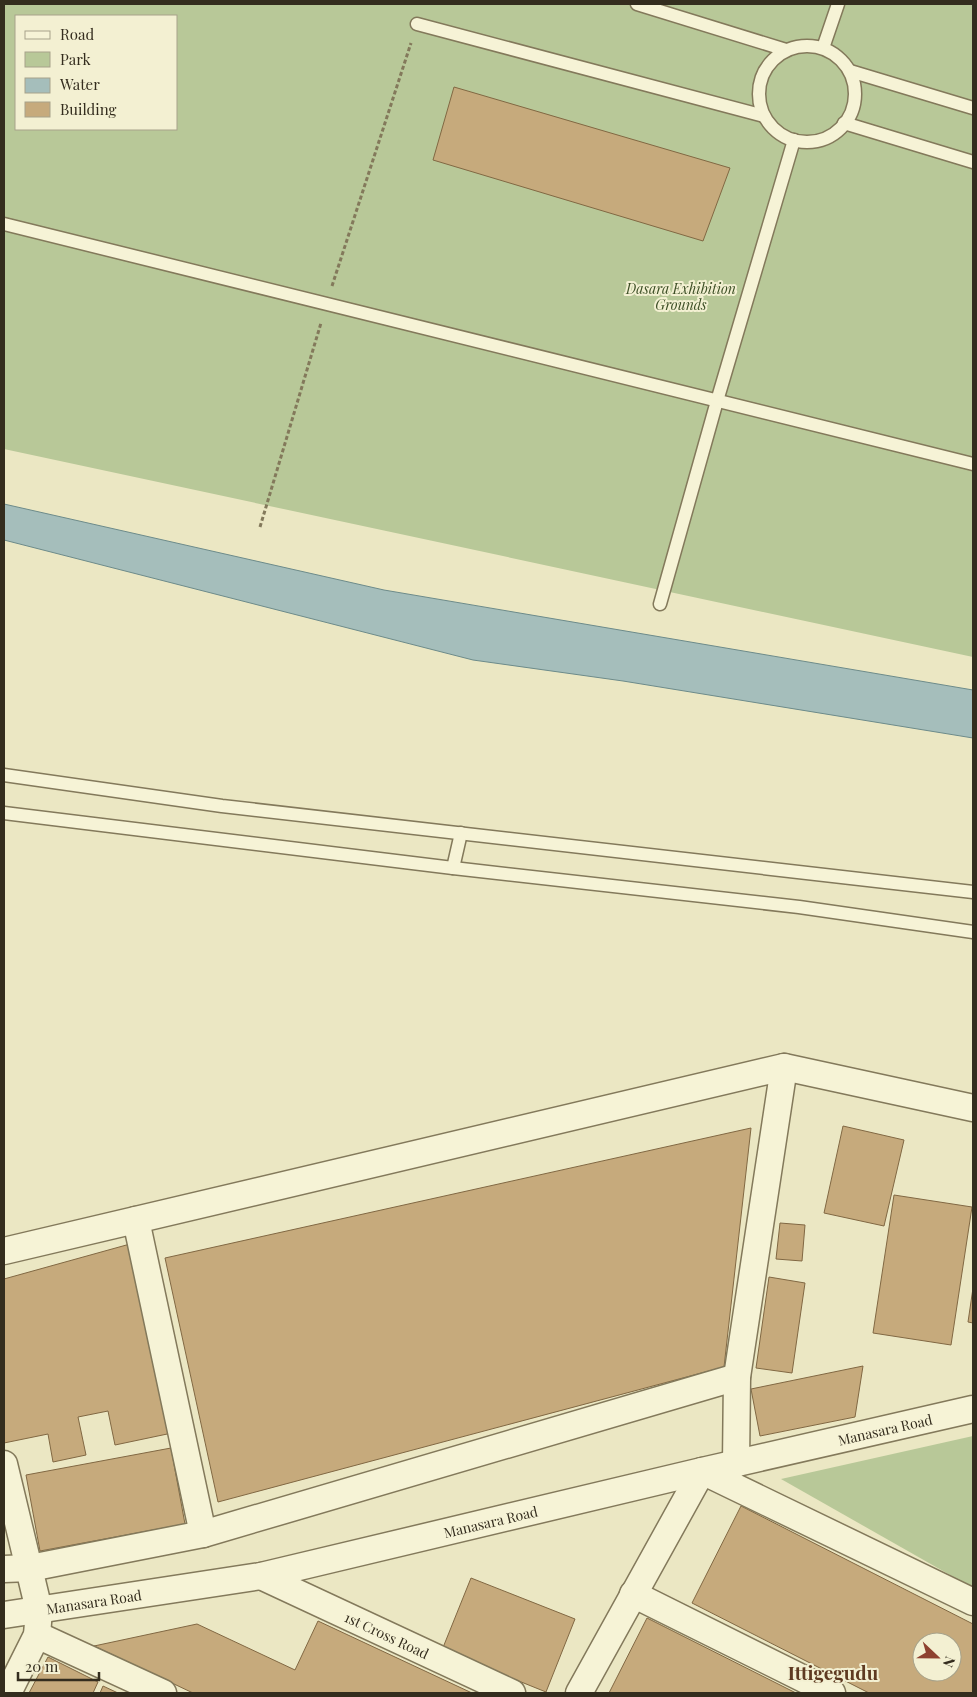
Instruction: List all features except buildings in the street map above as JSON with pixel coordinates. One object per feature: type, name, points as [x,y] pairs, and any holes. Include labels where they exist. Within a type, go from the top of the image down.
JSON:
[{"type":"street","points":[[736,1464],[737,1377],[784,1066]]},
{"type":"street","points":[[4,1251],[784,1066],[973,1108]]},
{"type":"street","points":[[136,1220],[203,1534]]},
{"type":"street","points":[[4,1569],[30,1568],[203,1534],[737,1377]]},
{"type":"street","name":"Manasara Road","points":[[4,1615],[261,1576],[702,1471],[973,1409]]},
{"type":"street","points":[[4,1464],[40,1610],[37,1636],[8,1693]]},
{"type":"street","points":[[579,1693],[702,1471],[973,1602]]},
{"type":"street","name":"1st Cross Road","points":[[261,1576],[512,1693]]},
{"type":"street","points":[[633,1594],[832,1693]]},
{"type":"street","points":[[37,1636],[162,1693]]},
{"type":"lane","points":[[637,4],[786,50]]},
{"type":"lane","points":[[823,48],[838,4]]},
{"type":"lane","points":[[417,24],[764,116]]},
{"type":"lane","points":[[798,46],[823,48],[834,53],[850,71],[854,85],[852,111],[834,133],[822,139],[808,142],[794,140],[782,135],[764,116],[760,102],[760,86],[764,71],[774,59],[786,50],[798,46]]},
{"type":"lane","points":[[850,71],[973,108]]},
{"type":"lane","points":[[844,123],[973,162]]},
{"type":"lane","points":[[660,604],[717,401],[794,140]]},
{"type":"lane","points":[[4,224],[973,464]]},
{"type":"lane","points":[[4,775],[222,806],[973,892]]},
{"type":"lane","points":[[4,813],[453,868],[799,907],[973,932]]},
{"type":"lane","points":[[453,868],[461,833]]},
{"type":"path","points":[[260,527],[326,304],[417,24]]},
{"type":"green space","name":"Dasara Exhibition Grounds","points":[[4,4],[973,4],[973,657],[4,449]]},
{"type":"green space","points":[[973,1436],[973,1588],[781,1479]]},
{"type":"water","points":[[4,504],[384,590],[973,690],[973,738],[623,681],[473,660],[4,540]]},
{"type":"district","name":"Ittigegudu","points":[[833,1672]]}]
